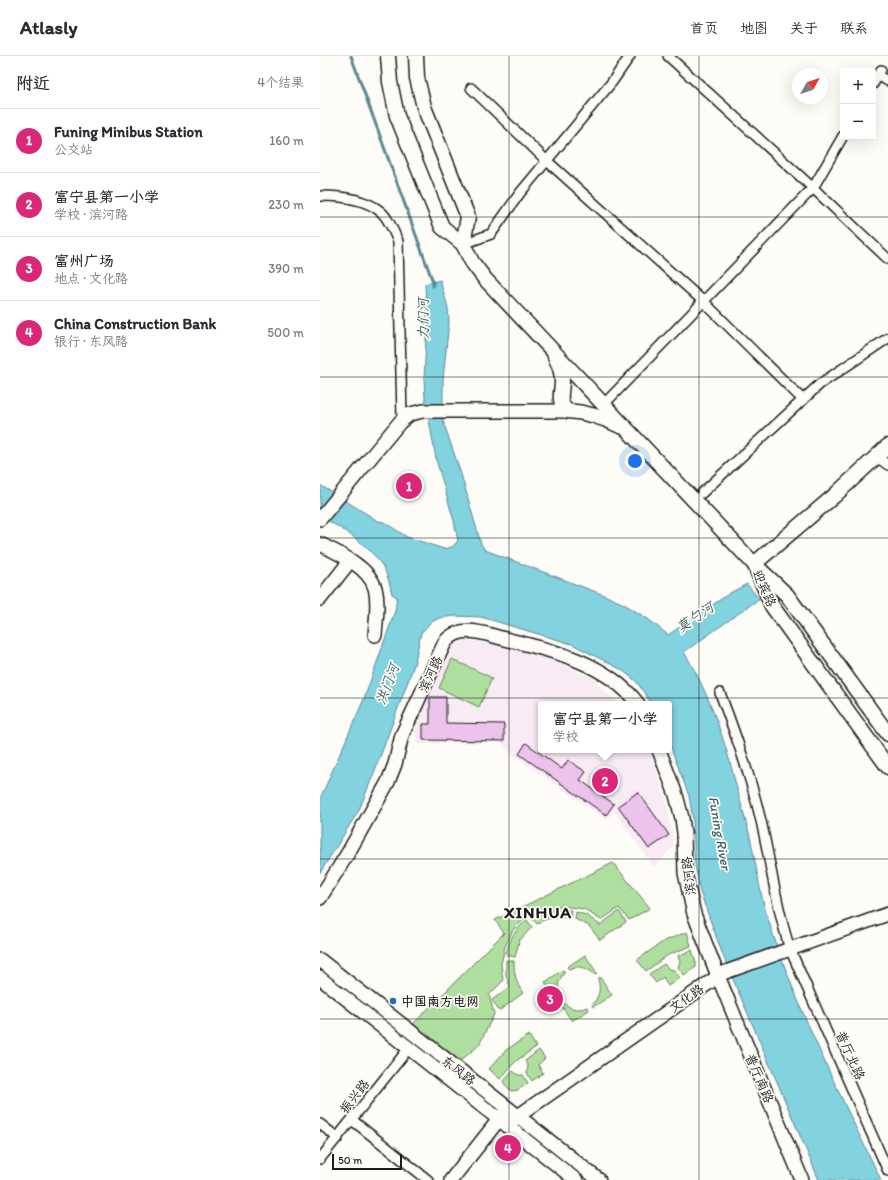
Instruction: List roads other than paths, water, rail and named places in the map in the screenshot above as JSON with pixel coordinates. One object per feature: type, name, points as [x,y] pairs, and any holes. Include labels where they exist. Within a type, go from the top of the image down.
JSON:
[{"type":"main road","points":[[388,56],[393,99],[403,132],[442,227],[463,244],[472,262],[485,279],[580,379],[603,398],[628,431],[754,564],[824,505],[888,446]]},
{"type":"main road","points":[[416,56],[417,78],[424,107],[468,217],[463,244]]},
{"type":"main road","points":[[546,411],[556,404],[559,399],[562,382],[556,358],[548,346]]},
{"type":"main road","points":[[567,411],[561,403],[560,393],[566,384],[575,379],[580,379]]},
{"type":"main road","points":[[586,413],[603,398]]},
{"type":"main road","points":[[320,519],[400,422],[410,414],[422,411],[567,411],[586,413],[608,420],[628,431]]},
{"type":"main road","points":[[320,544],[350,561],[366,574],[374,586],[377,605],[375,635]]},
{"type":"main road","points":[[320,599],[350,561]]},
{"type":"main road","name":"迎宾路","points":[[754,564],[787,595],[888,734]]},
{"type":"main road","name":"迎宾路","points":[[754,564],[772,606],[888,766]]},
{"type":"main road","name":"滨河路","points":[[320,898],[348,853],[388,782],[395,764],[402,736],[445,642],[451,636],[460,632],[473,631],[566,655],[598,671],[628,692],[636,701]]},
{"type":"main road","name":"滨河路","points":[[660,753],[676,795],[682,818],[685,873],[691,902],[697,922],[718,976]]},
{"type":"main road","name":"文化路","points":[[451,1180],[513,1112],[718,976],[729,970],[888,914]]},
{"type":"main road","name":"东风路","points":[[320,960],[599,1180]]},
{"type":"main road","name":"普厅南路","points":[[718,976],[802,1180]]},
{"type":"main road","name":"东风路","points":[[320,978],[576,1180]]},
{"type":"street","points":[[463,244],[491,234],[520,193],[612,82],[630,56]]},
{"type":"street","points":[[668,56],[813,188],[888,259]]},
{"type":"street","points":[[876,79],[880,73],[888,81]]},
{"type":"street","points":[[471,88],[547,161],[704,302],[803,400]]},
{"type":"street","points":[[603,398],[704,302],[813,188],[841,140]]},
{"type":"street","points":[[320,196],[341,196],[367,203],[381,211],[398,240],[402,418]]},
{"type":"street","points":[[702,493],[820,384],[888,338]]},
{"type":"street","points":[[876,457],[888,465]]},
{"type":"street","name":"普厅北路","points":[[720,693],[742,755],[761,819],[780,917],[790,949],[888,1171]]},
{"type":"street","name":"振兴路","points":[[320,1160],[409,1048]]},
{"type":"street","points":[[352,1120],[428,1180]]},
{"type":"street","points":[[320,1124],[338,1138]]},
{"type":"water","points":[[440,280],[448,308],[449,321],[443,379],[443,421],[461,474],[481,544],[485,550],[624,604],[648,619],[668,635],[730,593],[747,584],[759,599],[684,652],[710,703],[723,738],[750,837],[764,906],[791,984],[835,1083],[881,1180],[819,1180],[724,958],[700,892],[695,865],[693,819],[689,796],[672,750],[672,701],[650,701],[636,681],[622,670],[572,644],[481,617],[455,616],[439,618],[430,623],[421,633],[414,665],[359,810],[320,873],[320,799],[364,699],[395,611],[397,597],[392,594],[382,565],[376,557],[354,537],[320,516],[320,485],[407,537],[444,549],[452,547],[458,541],[454,521],[436,459],[425,398],[424,379],[427,319],[425,284]]},
{"type":"waterway","name":"力们河","points":[[351,56],[433,282],[433,286]]},
{"type":"place","name":"Funing Minibus Station","points":[[409,486]]},
{"type":"place","name":"富宁县第一小学","points":[[605,781]]},
{"type":"place","name":"富州广场","points":[[550,999]]},
{"type":"place","name":"中国南方电网","points":[[393,1001]]},
{"type":"place","name":"China Construction Bank","points":[[508,1148]]},
{"type":"district","name":"XINHUA","points":[[538,912]]},
{"type":"water label","name":"莫勺河","points":[[695,617]]},
{"type":"water label","name":"洪门河","points":[[387,684]]},
{"type":"water label","name":"Funing River","points":[[720,833]]}]
